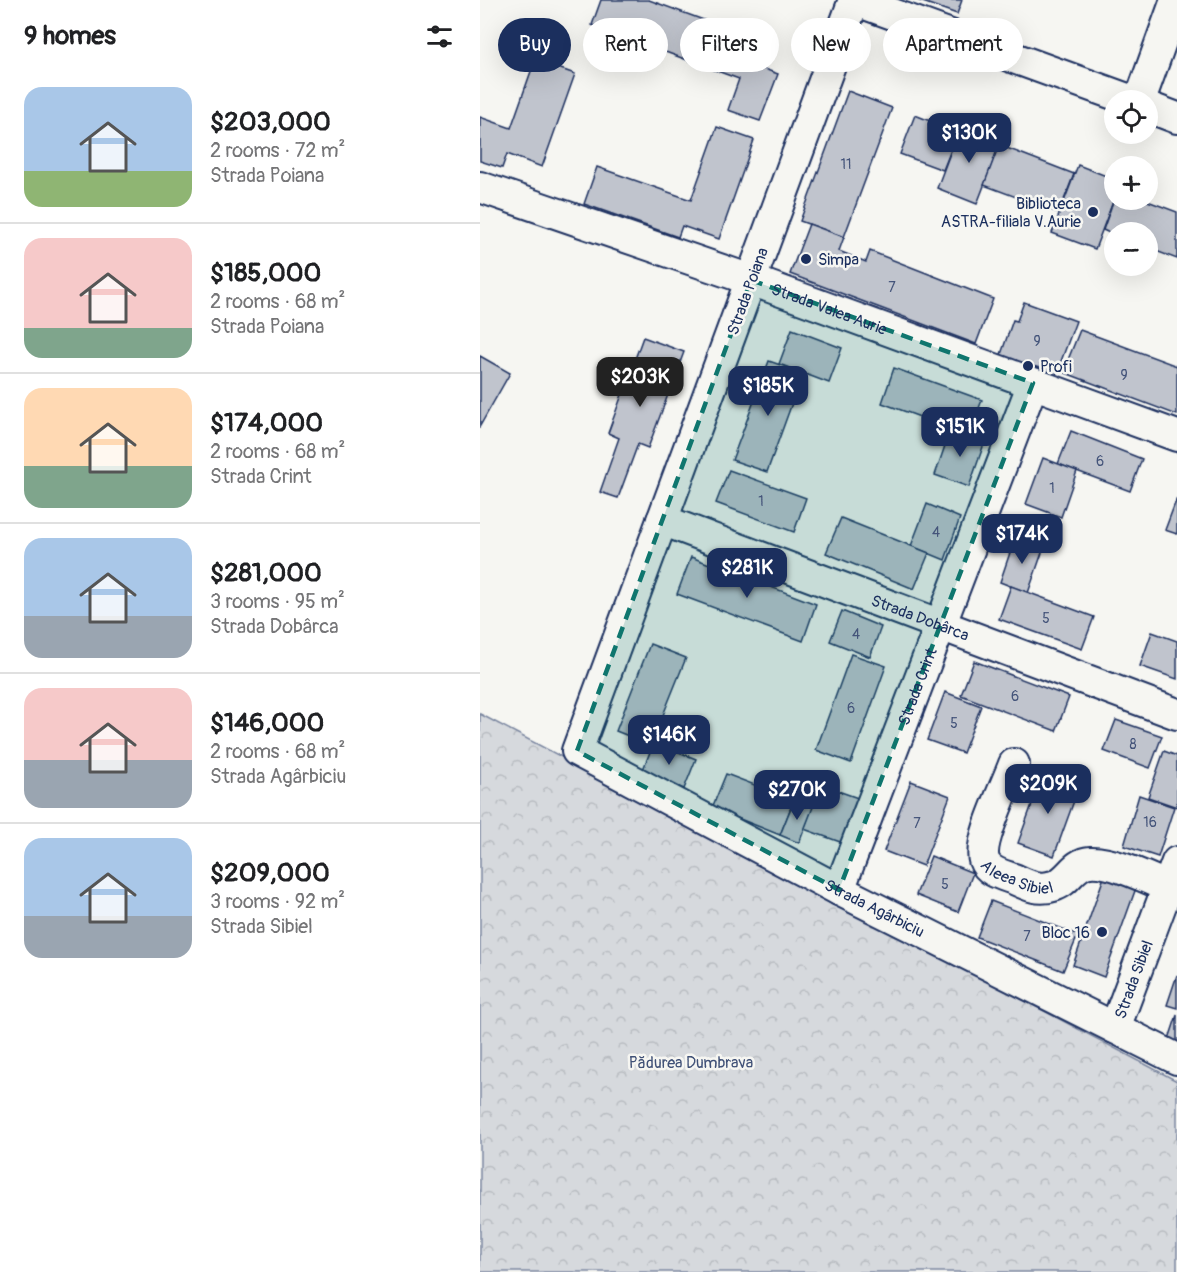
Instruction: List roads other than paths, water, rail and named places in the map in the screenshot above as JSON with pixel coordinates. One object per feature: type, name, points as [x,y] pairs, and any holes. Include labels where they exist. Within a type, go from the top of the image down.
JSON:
[{"type":"street","points":[[854,0],[1104,91]]},
{"type":"street","name":"Strada Poiana","points":[[577,751],[854,0]]},
{"type":"street","points":[[1144,90],[1176,0]]},
{"type":"street","points":[[1158,111],[1177,118]]},
{"type":"street","name":"Strada Valea Aurie","points":[[480,187],[751,280],[1177,436]]},
{"type":"street","name":"Strada Crint","points":[[839,890],[942,627],[1033,383]]},
{"type":"street","name":"Strada Dobârca","points":[[662,520],[1177,714]]},
{"type":"street","name":"Strada Agârbiciu","points":[[577,751],[839,890],[1177,1059]]},
{"type":"street","name":"Aleea Sibiel","points":[[1014,764],[985,840],[984,859],[991,870],[1036,889],[1055,886],[1068,877],[1078,864],[1091,861],[1174,880]]},
{"type":"street","name":"Strada Sibiel","points":[[1115,1028],[1174,880]]},
{"type":"place","name":"Biblioteca ASTRA-filiala V.Aurie","points":[[1093,212]]},
{"type":"place","name":"Simpa","points":[[806,259]]},
{"type":"place","name":"Profi","points":[[1028,366]]},
{"type":"place","name":"Bloc 16","points":[[1102,932]]},
{"type":"park label","name":"Pădurea Dumbrava","points":[[691,1062]]}]
